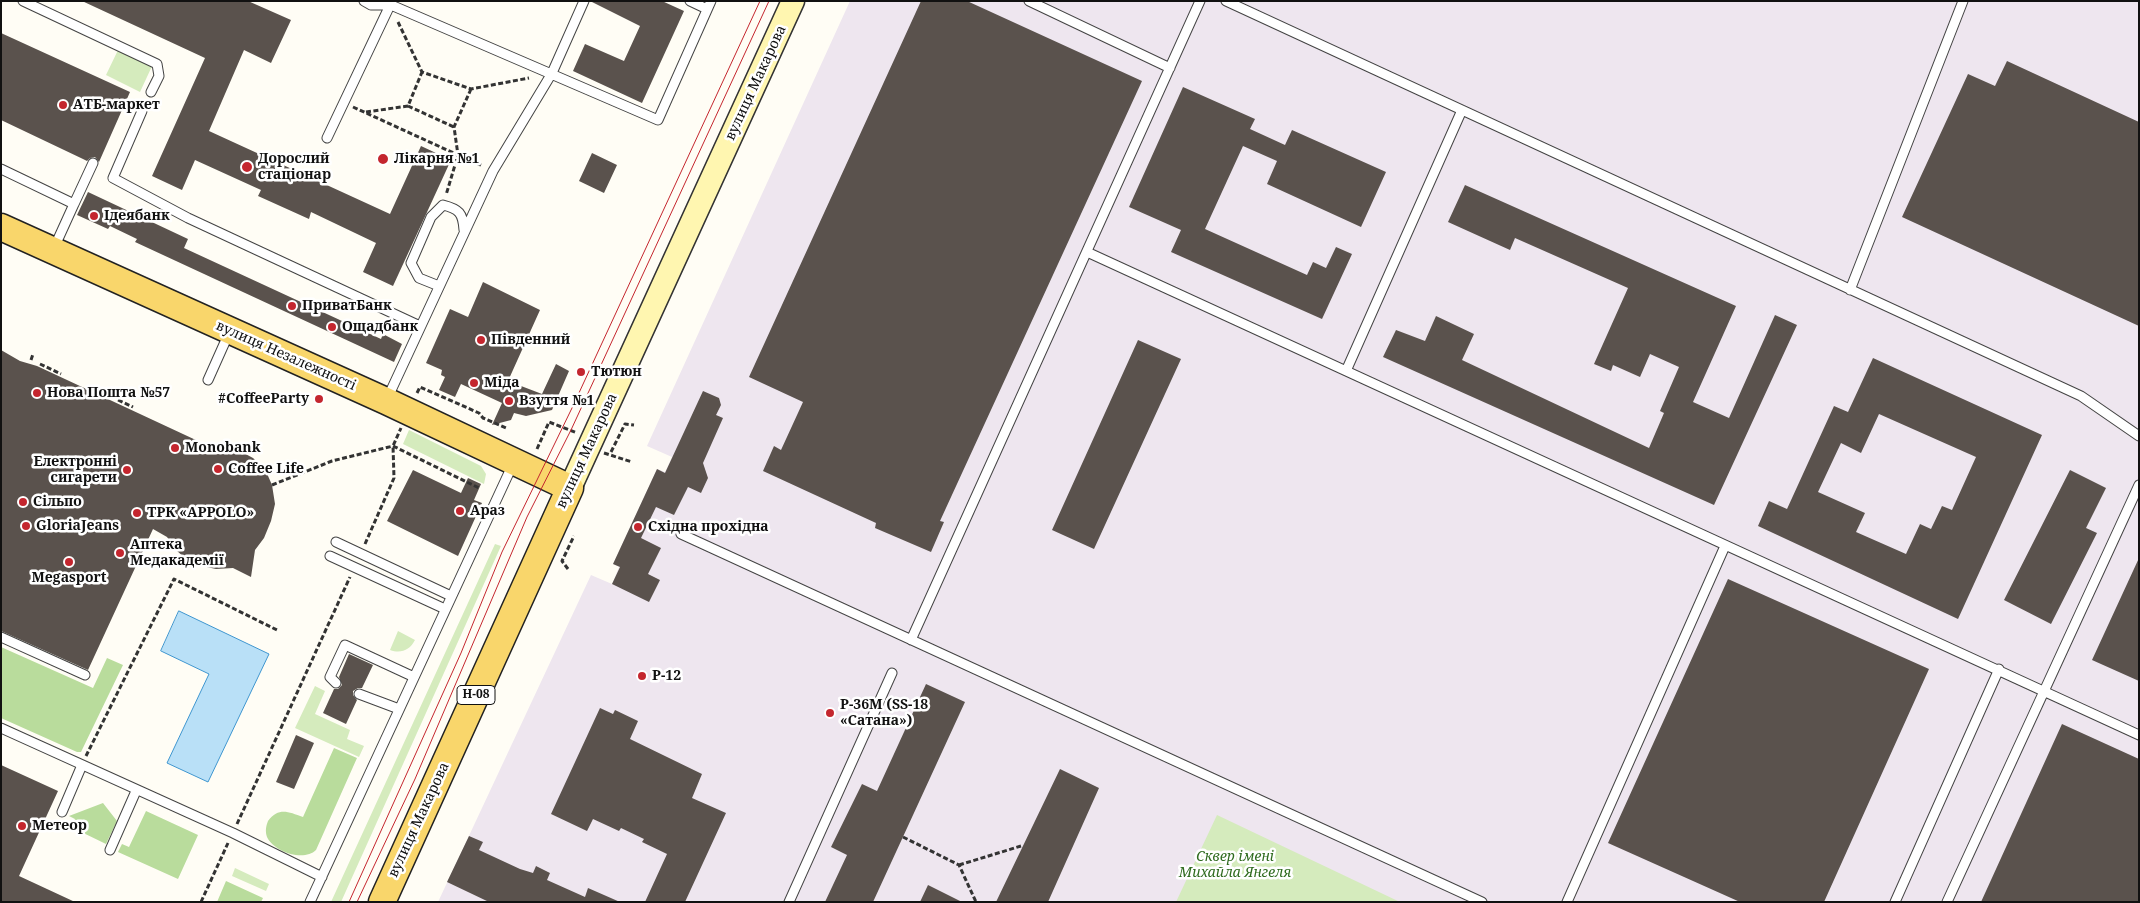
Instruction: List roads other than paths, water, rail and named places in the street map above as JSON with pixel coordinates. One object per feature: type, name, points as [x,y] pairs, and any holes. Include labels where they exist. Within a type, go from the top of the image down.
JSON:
[{"type":"main road","name":"вулиця Макарова","points":[[382,902],[793,1]]},
{"type":"main road","name":"вулиця Незалежності","points":[[1,227],[397,406],[526,455],[570,488]]},
{"type":"lane","points":[[23,1],[157,64],[159,76],[151,92]]},
{"type":"lane","points":[[364,1],[371,5],[391,3],[658,120],[709,5],[690,1]]},
{"type":"lane","points":[[397,406],[420,326],[493,170],[552,73],[584,1]]},
{"type":"lane","points":[[1029,1],[1170,68]]},
{"type":"lane","points":[[911,640],[1200,1]]},
{"type":"lane","points":[[1226,1],[2081,396],[2139,436]]},
{"type":"lane","points":[[1850,290],[1963,1]]},
{"type":"lane","points":[[327,138],[391,3]]},
{"type":"lane","points":[[142,110],[112,178],[188,218],[420,326]]},
{"type":"lane","points":[[1346,371],[1462,110]]},
{"type":"lane","points":[[53,250],[93,162]]},
{"type":"lane","points":[[1,170],[74,204]]},
{"type":"lane","points":[[439,286],[419,278],[411,263],[431,217],[443,205],[456,209],[463,218],[464,233]]},
{"type":"lane","points":[[1087,252],[1726,546],[2000,669],[2139,735]]},
{"type":"lane","points":[[208,380],[230,331]]},
{"type":"lane","points":[[310,902],[451,596],[526,455]]},
{"type":"lane","points":[[1947,902],[2139,485]]},
{"type":"lane","points":[[681,534],[1482,902]]},
{"type":"lane","points":[[336,542],[451,596]]},
{"type":"lane","points":[[1567,902],[1726,546]]},
{"type":"lane","points":[[330,556],[445,610]]},
{"type":"lane","points":[[1,637],[85,675]]},
{"type":"lane","points":[[336,683],[330,677],[345,645],[414,677]]},
{"type":"lane","points":[[1895,902],[2000,669]]},
{"type":"lane","points":[[789,902],[892,673]]},
{"type":"lane","points":[[360,694],[399,709]]},
{"type":"lane","points":[[1,728],[136,791],[233,833],[322,877]]},
{"type":"lane","points":[[62,812],[82,765]]},
{"type":"lane","points":[[110,850],[136,791]]},
{"type":"water","points":[[179,611],[269,654],[208,782],[167,763],[209,674],[161,651]]},
{"type":"tram line","points":[[349,902],[461,653],[502,552],[572,408],[760,1]]},
{"type":"tram line","points":[[357,902],[415,779],[527,517],[571,430],[769,1]]},
{"type":"place","name":"АТБ-маркет","points":[[63,105]]},
{"type":"place","name":"Лікарня №1","points":[[383,159]]},
{"type":"place","name":"Дорослий стаціонар","points":[[247,167]]},
{"type":"place","name":"Ідеябанк","points":[[94,216]]},
{"type":"place","name":"ПриватБанк","points":[[292,306]]},
{"type":"place","name":"Ощадбанк","points":[[332,327]]},
{"type":"place","name":"Південний","points":[[481,340]]},
{"type":"place","name":"Тютюн","points":[[581,372]]},
{"type":"place","name":"Міда","points":[[474,383]]},
{"type":"place","name":"Нова Пошта №57","points":[[37,393]]},
{"type":"place","name":"#CoffeeParty","points":[[319,399]]},
{"type":"place","name":"Взуття №1","points":[[509,401]]},
{"type":"place","name":"Monobank","points":[[175,448]]},
{"type":"place","name":"Coffee Life","points":[[218,469]]},
{"type":"place","name":"Електронні сигарети","points":[[127,470]]},
{"type":"place","name":"Сільпо","points":[[23,502]]},
{"type":"place","name":"Араз","points":[[460,511]]},
{"type":"place","name":"ТРК «APPOLO»","points":[[137,513]]},
{"type":"place","name":"GloriaJeans","points":[[26,526]]},
{"type":"place","name":"Східна прохідна","points":[[638,527]]},
{"type":"place","name":"Аптека Медакадемії","points":[[120,553]]},
{"type":"place","name":"Megasport","points":[[69,562]]},
{"type":"place","name":"Р-12","points":[[642,676]]},
{"type":"place","name":"Р-36М (SS-18 «Сатана»)","points":[[830,713]]},
{"type":"place","name":"Метеор","points":[[22,826]]},
{"type":"park label","name":"Сквер імені Михайла Янгеля","points":[[1235,866]]}]
